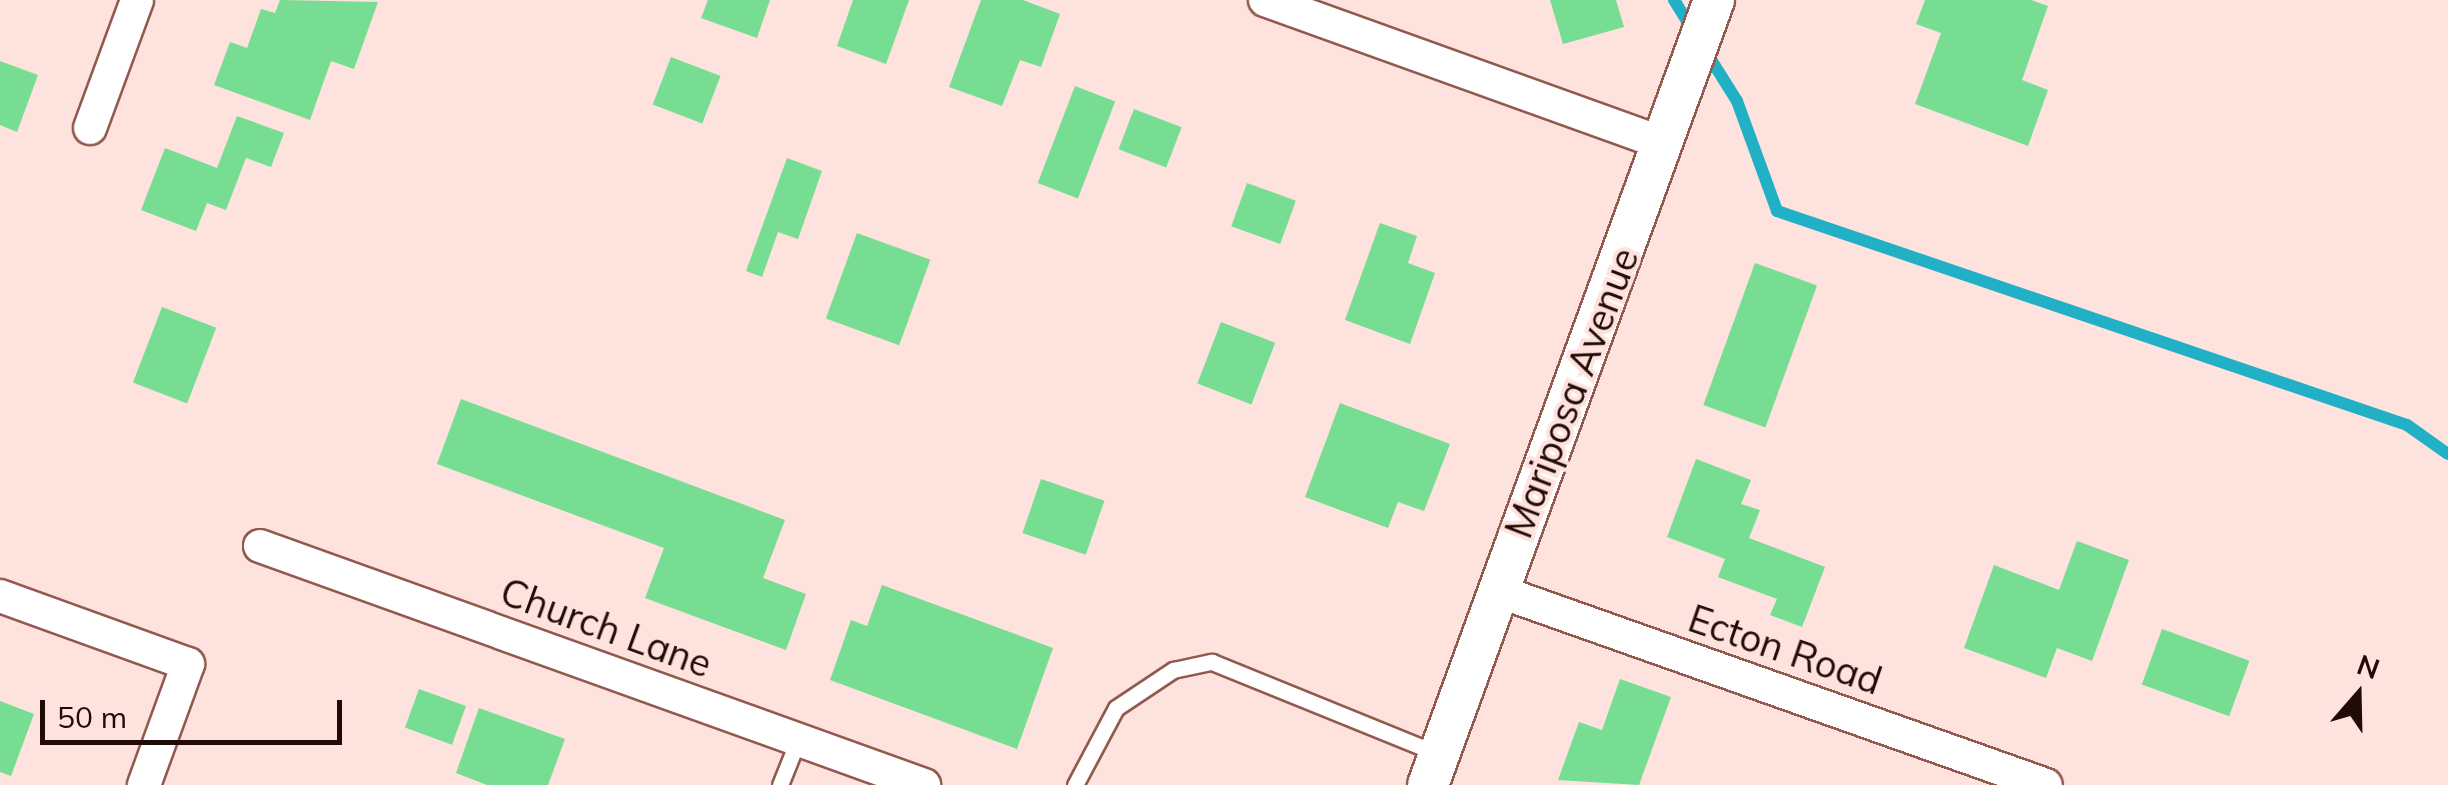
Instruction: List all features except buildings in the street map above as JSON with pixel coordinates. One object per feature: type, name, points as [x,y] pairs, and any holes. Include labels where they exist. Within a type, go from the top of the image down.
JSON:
[{"type":"street","points":[[90,128],[137,0]]},
{"type":"street","points":[[1265,0],[1665,144]]},
{"type":"street","name":"Mariposa Avenue","points":[[1434,770],[1665,144],[1710,11]]},
{"type":"street","name":"Church Lane","points":[[260,546],[924,785]]},
{"type":"street","name":"Ecton Road","points":[[1498,591],[2046,785]]},
{"type":"street","points":[[0,596],[188,664],[144,785]]},
{"type":"lane","points":[[1075,785],[1116,708],[1173,670],[1212,662],[1434,770]]},
{"type":"lane","points":[[780,785],[798,740]]},
{"type":"waterway","points":[[1674,0],[1695,33]]},
{"type":"waterway","points":[[1705,50],[1737,101],[1777,211],[2407,425],[2448,454]]}]
